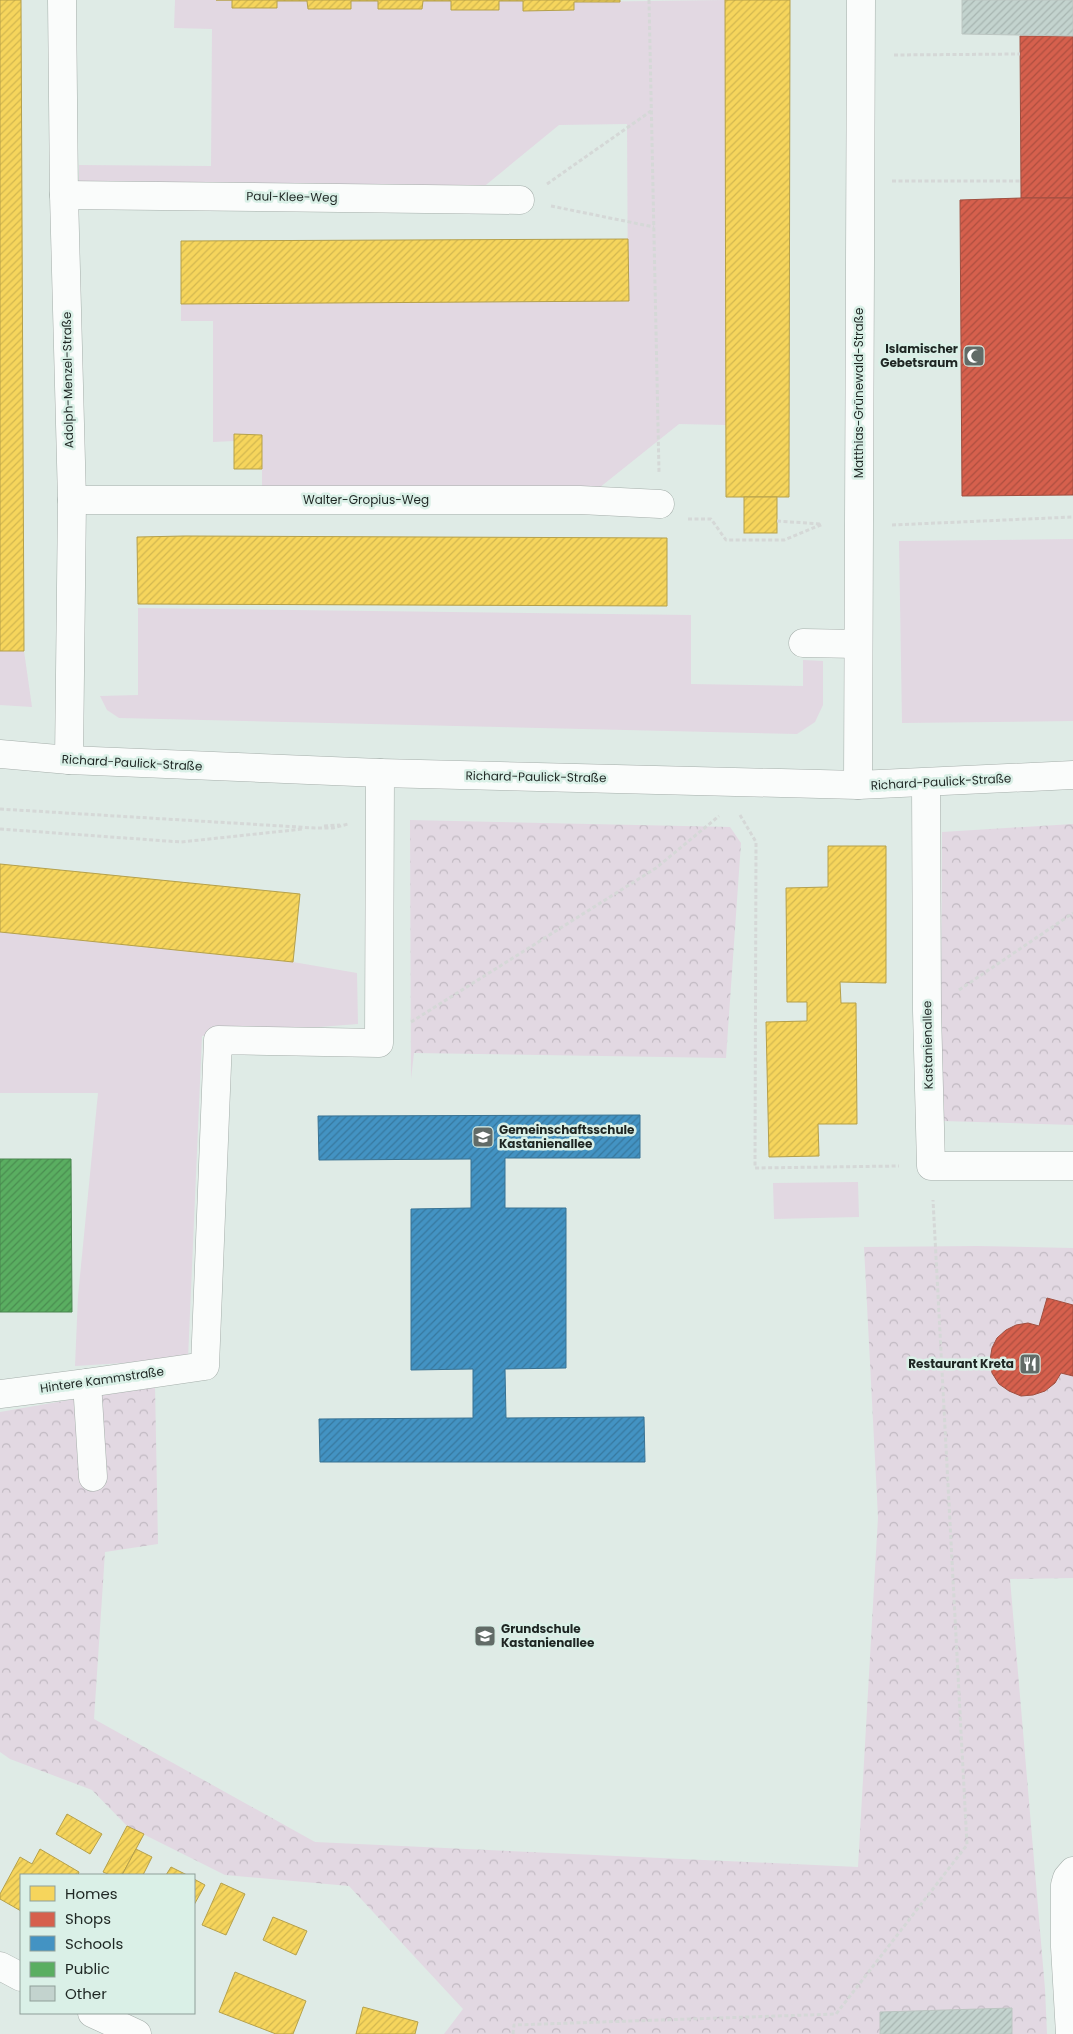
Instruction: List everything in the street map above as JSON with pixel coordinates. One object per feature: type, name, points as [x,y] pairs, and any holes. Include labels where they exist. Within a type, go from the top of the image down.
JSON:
[{"type":"street","name":"Adolph-Menzel-Straße","points":[[62,0],[64,195],[72,500],[69,760]]},
{"type":"street","name":"Matthias-Grünewald-Straße","points":[[858,785],[861,0]]},
{"type":"street","name":"Paul-Klee-Weg","points":[[64,195],[522,200]]},
{"type":"street","name":"Walter-Gropius-Weg","points":[[72,500],[570,500],[660,504]]},
{"type":"street","points":[[803,643],[858,644]]},
{"type":"street","name":"Richard-Paulick-Straße","points":[[0,754],[69,760],[380,773],[858,785],[1073,775]]},
{"type":"street","points":[[379,1043],[378,816],[380,773]]},
{"type":"street","name":"Kastanienallee","points":[[926,783],[927,1011],[931,1166]]},
{"type":"street","name":"Hintere Kammstraße","points":[[0,1394],[204,1366],[218,1040],[379,1043]]},
{"type":"street","points":[[931,1166],[1073,1166]]},
{"type":"street","points":[[87,1383],[93,1477]]},
{"type":"street","points":[[1070,2034],[1065,1947],[1065,1885],[1067,1878],[1073,1871]]},
{"type":"street","points":[[0,1966],[20,1976]]},
{"type":"street","points":[[94,2014],[137,2034]]},
{"type":"path","points":[[649,0],[660,504],[677,518],[711,519],[726,540],[784,540],[823,524],[777,521]]},
{"type":"path","points":[[861,56],[1020,54]]},
{"type":"path","points":[[522,200],[651,111]]},
{"type":"path","points":[[861,181],[1021,181]]},
{"type":"path","points":[[522,200],[654,227]]},
{"type":"path","points":[[858,526],[1073,517]]},
{"type":"path","points":[[513,2034],[514,2025],[836,2014],[966,1845],[931,1166],[755,1168],[756,842],[734,804],[760,783]]},
{"type":"path","points":[[0,829],[181,842],[366,822],[378,816]]},
{"type":"path","points":[[379,1043],[656,868],[720,816]]},
{"type":"path","points":[[927,1011],[1073,914]]},
{"type":"green space","points":[[175,0],[232,0],[232,8],[277,8],[277,1],[307,1],[308,9],[351,1],[378,1],[378,9],[422,9],[423,1],[451,1],[451,10],[499,9],[499,1],[523,1],[523,11],[574,10],[574,2],[725,0],[726,425],[679,424],[594,492],[262,488],[262,435],[234,434],[234,441],[213,442],[213,321],[181,321],[181,304],[628,301],[627,124],[559,125],[481,189],[79,187],[79,165],[211,166],[212,29],[174,28]]},
{"type":"green space","points":[[1073,539],[1073,721],[902,723],[899,541]]},
{"type":"green space","points":[[138,608],[691,615],[691,684],[803,686],[803,660],[823,661],[823,705],[815,722],[797,734],[119,718],[107,710],[100,696],[138,695]]},
{"type":"green space","points":[[0,651],[24,651],[32,707],[0,705]]},
{"type":"green space","points":[[410,820],[730,827],[741,843],[726,1058],[414,1053],[411,1079]]},
{"type":"green space","points":[[1073,824],[1073,1125],[943,1121],[941,1008],[942,832]]},
{"type":"green space","points":[[0,932],[293,962],[357,973],[358,1024],[202,1036],[188,1359],[75,1366],[78,1296],[98,1093],[0,1093]]},
{"type":"green space","points":[[858,1182],[859,1217],[774,1219],[773,1183]]},
{"type":"green space","points":[[977,1246],[1073,1248],[1073,1578],[1010,1579],[1045,1989],[1047,2034],[444,2034],[463,2009],[349,1886],[225,1875],[127,1826],[92,1790],[10,1759],[0,1752],[0,1412],[155,1385],[158,1544],[105,1552],[94,1719],[315,1842],[858,1867],[878,1517],[864,1247]]},
{"type":"building: Homes","points":[[0,0],[21,0],[24,651],[0,651]]},
{"type":"building: Homes","points":[[232,0],[620,0],[620,2],[574,2],[574,10],[523,11],[523,1],[499,1],[499,10],[451,10],[451,1],[423,1],[422,9],[378,9],[378,1],[351,1],[351,9],[308,9],[307,1],[277,1],[277,8],[232,8]]},
{"type":"building: Homes","points":[[725,0],[790,0],[789,497],[726,497]]},
{"type":"building: Homes","points":[[628,239],[629,301],[181,304],[181,241]]},
{"type":"building: Homes","points":[[234,434],[262,435],[262,469],[234,469]]},
{"type":"building: Homes","points":[[744,497],[777,497],[777,533],[744,533]]},
{"type":"building: Homes","points":[[137,537],[667,538],[667,606],[138,604]]},
{"type":"building: Homes","points":[[828,846],[886,846],[886,983],[840,982],[841,1003],[856,1003],[857,1124],[818,1124],[819,1156],[769,1157],[766,1022],[807,1021],[807,1002],[787,1002],[786,888],[828,887]]},
{"type":"building: Homes","points":[[0,864],[300,894],[293,962],[0,932]]},
{"type":"building: Homes","points":[[67,1814],[102,1834],[90,1854],[56,1834]]},
{"type":"building: Homes","points":[[127,1826],[144,1834],[123,1874],[108,1874],[103,1872]]},
{"type":"building: Homes","points":[[40,1849],[79,1872],[78,1874],[20,1874],[20,1910],[0,1899],[0,1894],[20,1857],[32,1864]]},
{"type":"building: Homes","points":[[136,1849],[152,1857],[144,1874],[123,1874]]},
{"type":"building: Homes","points":[[171,1867],[185,1874],[167,1874]]},
{"type":"building: Homes","points":[[195,1880],[205,1885],[195,1903]]},
{"type":"building: Homes","points":[[221,1883],[245,1894],[226,1935],[202,1925]]},
{"type":"building: Homes","points":[[273,1917],[307,1931],[296,1955],[263,1940]]},
{"type":"building: Homes","points":[[235,1972],[306,2001],[293,2034],[276,2034],[219,2012]]},
{"type":"building: Homes","points":[[363,2007],[418,2022],[415,2034],[356,2034]]},
{"type":"building: Shops","points":[[1020,36],[1073,36],[1073,198],[1021,198]]},
{"type":"building: Shops","points":[[1073,198],[1073,495],[962,496],[960,200]]},
{"type":"building: Shops","points":[[1047,1298],[1073,1305],[1073,1376],[1061,1373],[1055,1383],[1045,1391],[1021,1396],[999,1384],[992,1373],[990,1360],[992,1348],[997,1338],[1006,1330],[1016,1325],[1028,1323],[1039,1326]]},
{"type":"building: Schools","points":[[640,1115],[640,1158],[505,1158],[505,1208],[566,1208],[566,1368],[505,1369],[506,1418],[644,1417],[645,1462],[320,1462],[319,1419],[473,1418],[473,1369],[411,1370],[411,1209],[471,1208],[471,1159],[319,1160],[318,1116]]},
{"type":"building: Public","points":[[0,1159],[71,1159],[72,1312],[0,1312]]},
{"type":"building: Other","points":[[962,0],[1073,0],[1073,36],[962,34]]},
{"type":"building: Other","points":[[1012,2008],[1012,2034],[880,2034],[880,2012]]},
{"type":"place","name":"Islamischer Gebetsraum","points":[[974,356]]},
{"type":"place","name":"Gemeinschaftsschule Kastanienallee","points":[[483,1137]]},
{"type":"place","name":"Restaurant Kreta","points":[[1030,1364]]},
{"type":"place","name":"Grundschule Kastanienallee","points":[[485,1636]]}]
